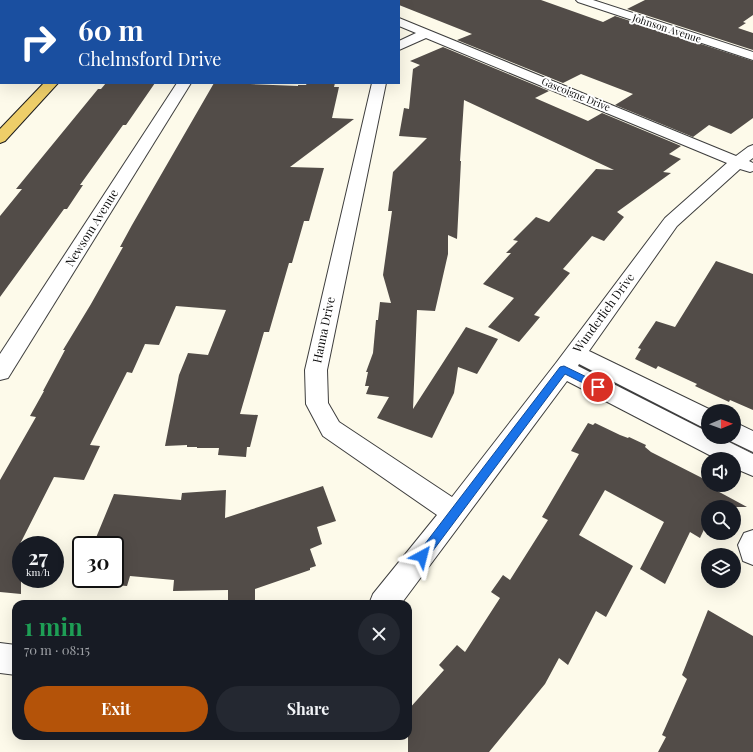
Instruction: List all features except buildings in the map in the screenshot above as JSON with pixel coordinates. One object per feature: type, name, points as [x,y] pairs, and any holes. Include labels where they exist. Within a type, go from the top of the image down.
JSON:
[{"type":"main road","points":[[0,138],[50,84]]},
{"type":"street","name":"Johnson Avenue","points":[[582,0],[753,56]]},
{"type":"street","name":"Gascoigne Drive","points":[[400,22],[748,160]]},
{"type":"street","points":[[400,46],[426,33]]},
{"type":"street","name":"Newsom Avenue","points":[[0,372],[183,84]]},
{"type":"street","name":"Hanna Drive","points":[[379,84],[316,370],[317,404],[331,429],[455,513]]},
{"type":"street","name":"Wunderlich Drive","points":[[387,600],[406,578],[455,513],[671,222],[748,160]]},
{"type":"street","points":[[569,361],[701,416]]},
{"type":"street","points":[[569,361],[753,466]]},
{"type":"street","points":[[741,436],[753,442]]},
{"type":"street","points":[[753,542],[753,552]]},
{"type":"street","points":[[0,658],[12,660]]},
{"type":"route","points":[[422,556],[564,369],[598,387]]}]
